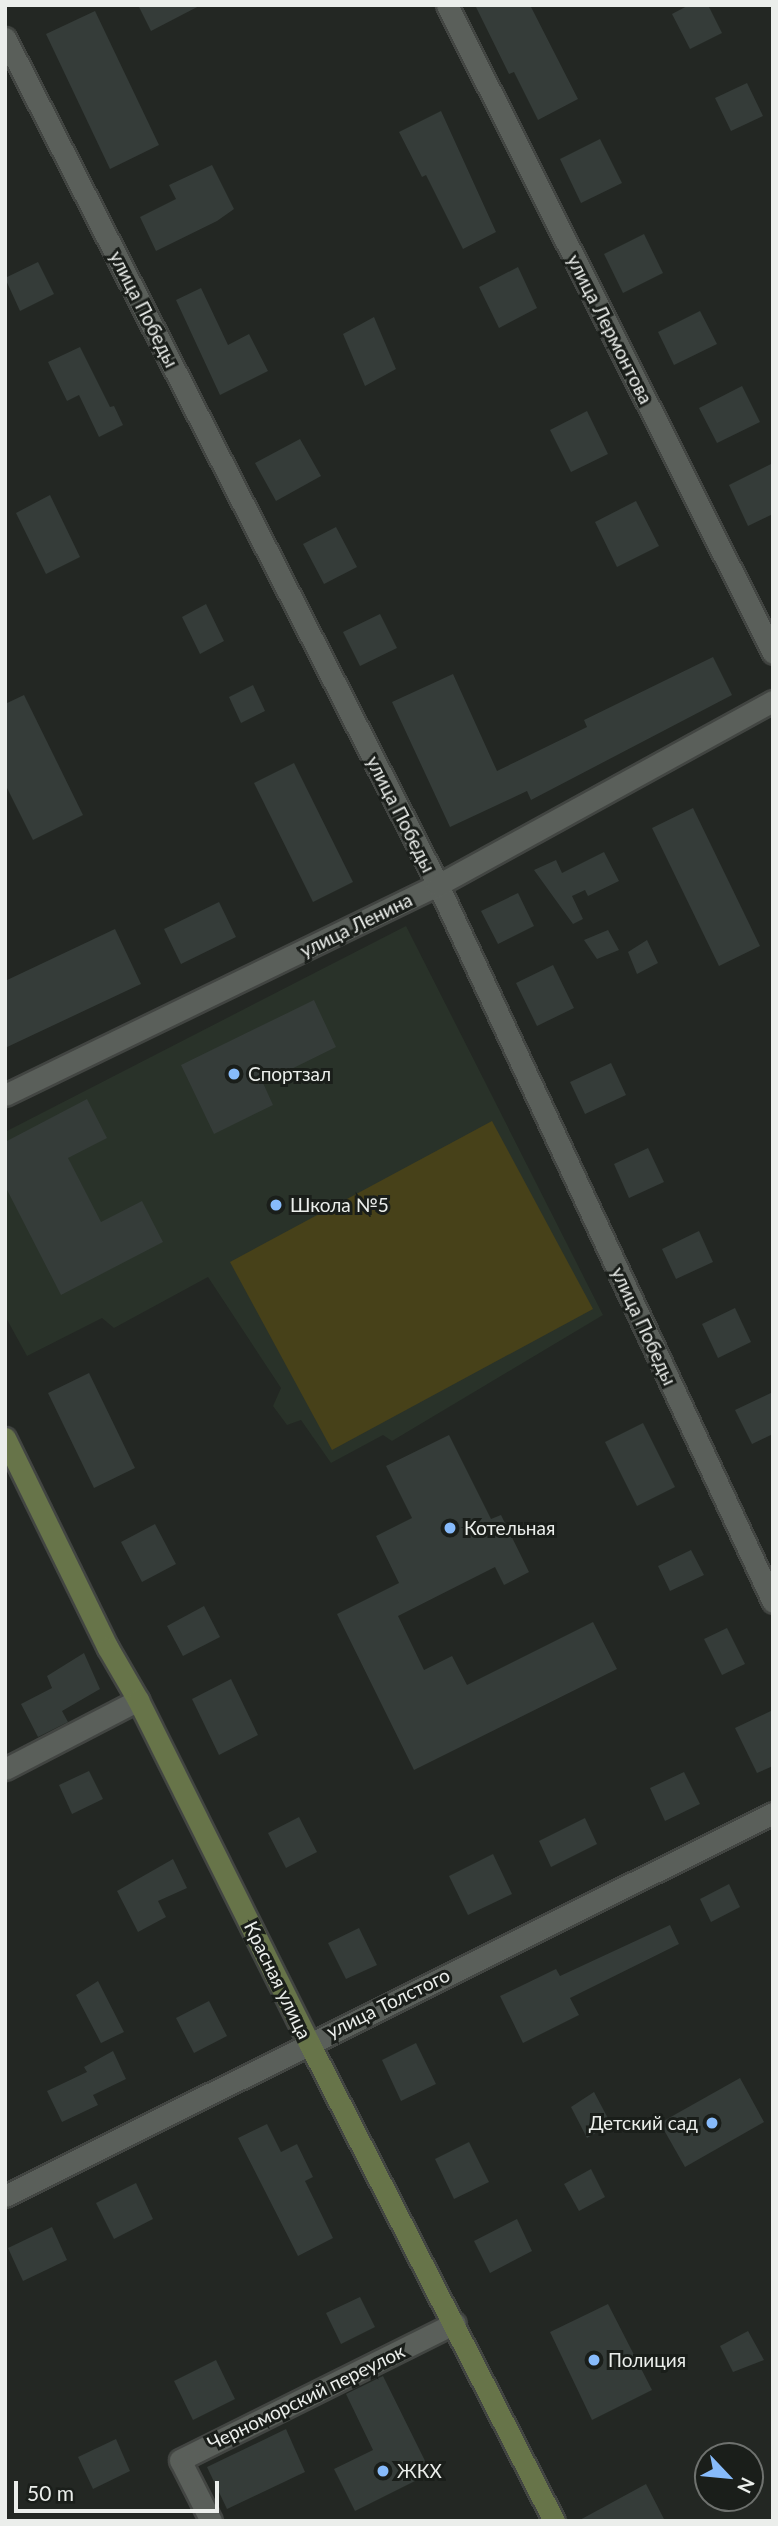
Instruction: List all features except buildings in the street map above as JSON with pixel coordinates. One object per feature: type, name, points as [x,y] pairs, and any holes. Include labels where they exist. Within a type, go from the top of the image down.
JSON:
[{"type":"street","name":"улица Лермонтова","points":[[447,5],[773,653]]},
{"type":"street","name":"улица Победы","points":[[5,38],[438,886],[773,1602]]},
{"type":"street","name":"улица Ленина","points":[[5,1095],[438,886],[773,701]]},
{"type":"street","name":"Красная улица","points":[[5,1438],[108,1648],[138,1700],[309,2043],[455,2323],[554,2521]]},
{"type":"street","points":[[5,1769],[138,1700]]},
{"type":"street","name":"улица Толстого","points":[[5,2196],[773,1813]]},
{"type":"street","name":"Черноморский переулок","points":[[211,2521],[180,2460],[455,2323]]},
{"type":"shaded area","name":"Школа №5","points":[[406,926],[603,1315],[392,1441],[383,1435],[331,1463],[301,1420],[287,1425],[273,1406],[281,1388],[208,1277],[114,1328],[102,1318],[27,1356],[5,1316],[5,1132]]},
{"type":"shaded area","points":[[492,1121],[593,1309],[332,1450],[230,1262]]},
{"type":"place","name":"Спортзал","points":[[234,1074]]},
{"type":"place","name":"Школа №5","points":[[276,1205]]},
{"type":"place","name":"Котельная","points":[[450,1528]]},
{"type":"place","name":"Детский сад","points":[[712,2123]]},
{"type":"place","name":"Полиция","points":[[594,2360]]},
{"type":"place","name":"ЖКХ","points":[[383,2471]]}]
